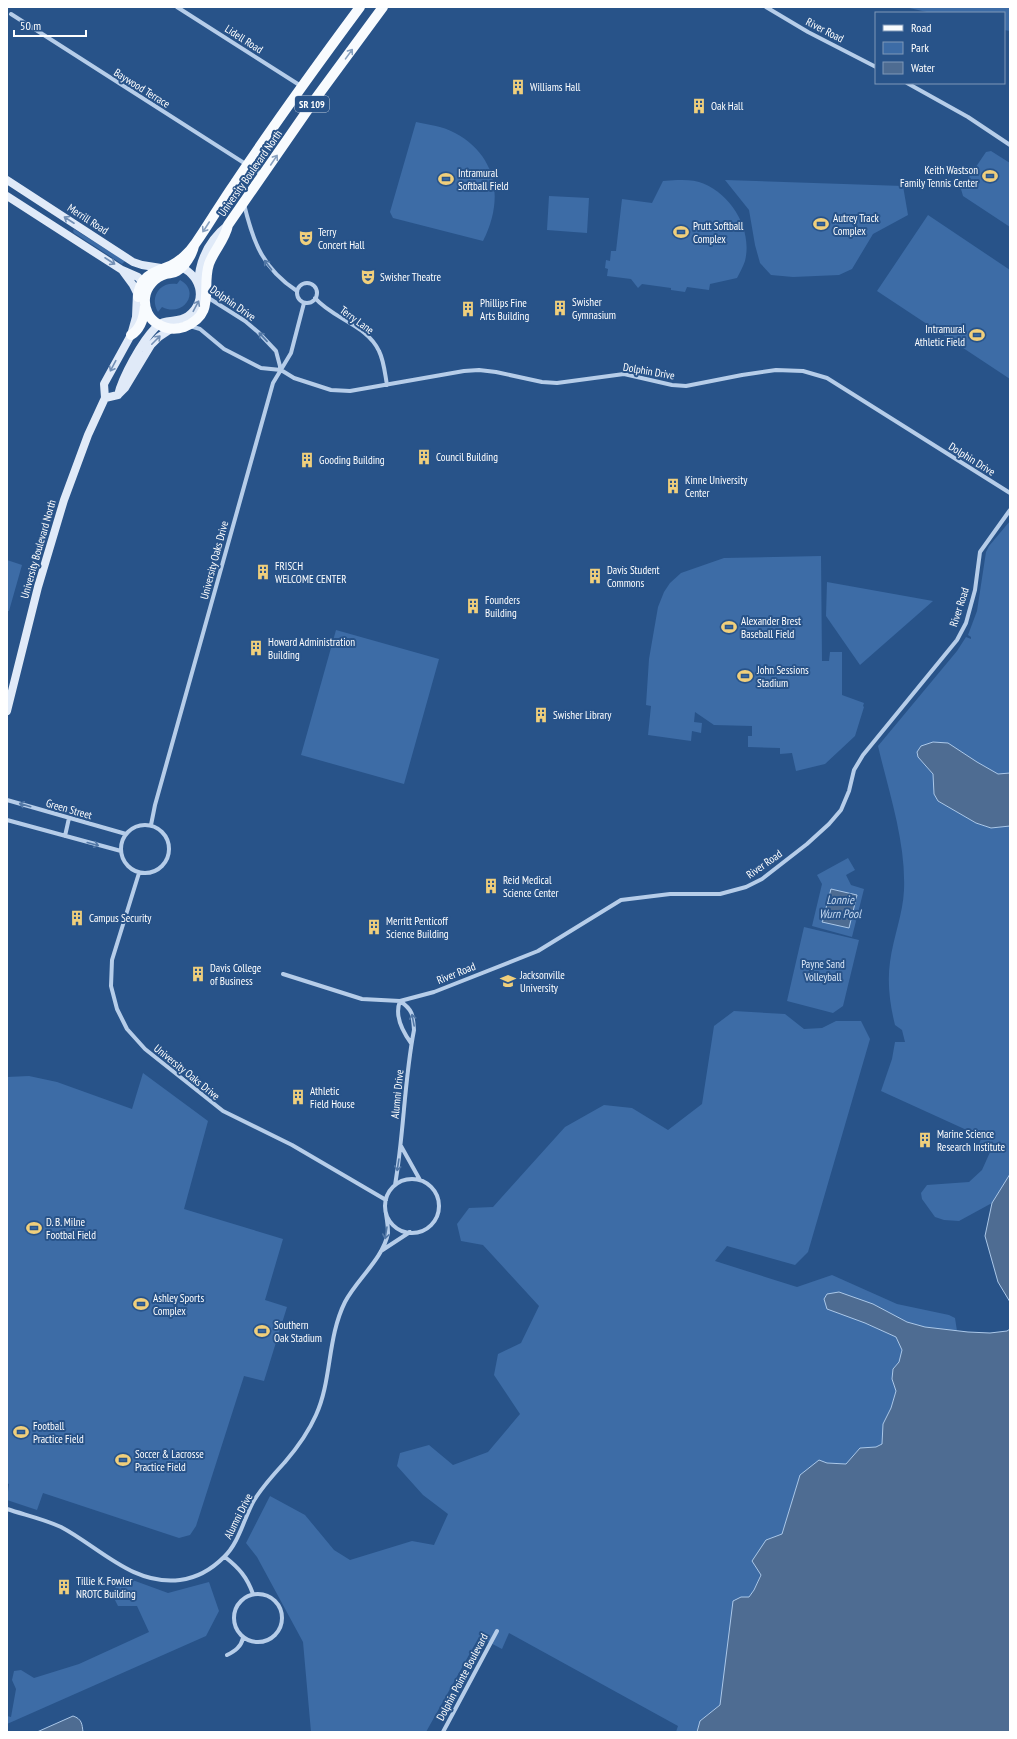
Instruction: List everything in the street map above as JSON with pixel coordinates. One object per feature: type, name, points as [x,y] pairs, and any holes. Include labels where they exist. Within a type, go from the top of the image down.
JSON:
[{"type":"main road","name":"University Boulevard North","points":[[7,711],[38,587],[64,500],[90,430],[105,398],[104,384],[131,335],[142,294],[139,290],[143,281],[152,272],[180,259],[194,246],[301,86],[360,7]]},
{"type":"main road","name":"University Boulevard North","points":[[118,395],[125,388],[153,342],[171,329],[186,326],[197,319],[201,314],[205,306],[202,291],[209,264],[226,234],[228,225],[316,98],[383,7]]},
{"type":"main road","name":"Merrill Road","points":[[7,180],[129,259],[142,265],[182,267]]},
{"type":"main road","points":[[7,196],[122,270],[134,274],[143,281]]},
{"type":"main road","name":"SR 109","points":[[158,324],[165,321],[183,319],[191,314],[198,304],[202,291],[199,272],[204,256],[220,231],[228,225]]},
{"type":"main road","name":"SR 109","points":[[182,267],[192,254],[194,246]]},
{"type":"main road","points":[[142,294],[157,278],[176,272],[182,267],[192,274],[202,291]]},
{"type":"main road","points":[[122,270],[135,288],[142,294],[150,317],[158,324],[171,329]]},
{"type":"main road","points":[[131,335],[140,324],[146,306]]},
{"type":"main road","points":[[105,398],[118,395],[120,385],[150,333],[158,324]]},
{"type":"street","name":"Lidell Road","points":[[178,7],[301,86]]},
{"type":"street","name":"River Road","points":[[766,7],[808,32],[875,66]]},
{"type":"street","name":"Baywood Terrace","points":[[11,14],[263,176]]},
{"type":"street","points":[[909,84],[968,117],[1010,145]]},
{"type":"street","points":[[244,203],[251,232],[260,254],[275,274],[297,291]]},
{"type":"street","points":[[309,284],[316,289],[315,298],[310,302],[304,303],[298,297],[297,291],[300,286],[309,284]]},
{"type":"street","name":"Dolphin Drive","points":[[202,291],[258,332],[276,351],[281,370]]},
{"type":"street","name":"Terry Lane","points":[[315,298],[324,307],[358,328],[371,340],[379,351],[387,385]]},
{"type":"street","name":"University Oaks Drive","points":[[151,825],[246,475],[273,383],[292,353],[304,303]]},
{"type":"street","name":"Dolphin Drive","points":[[186,326],[200,329],[224,349],[261,368],[281,370],[294,378],[331,390],[350,391],[471,370],[496,372],[542,382],[557,383],[624,374],[672,385],[686,386],[776,370],[803,371],[826,378],[1010,493]]},
{"type":"street","name":"River Road","points":[[283,974],[362,999],[400,1001],[434,992],[538,951],[621,900],[670,894],[720,894],[746,887],[762,879],[807,844],[829,824],[840,810],[849,791],[854,770],[863,755],[950,649],[961,633],[975,590],[980,552],[1010,510]]},
{"type":"street","name":"Green Street","points":[[7,800],[126,834]]},
{"type":"street","points":[[65,836],[69,818]]},
{"type":"street","points":[[7,820],[121,851]]},
{"type":"street","points":[[151,825],[164,833],[168,840],[169,855],[161,868],[147,874],[139,873],[127,865],[121,851],[121,845],[126,834],[137,826],[151,825]]},
{"type":"street","name":"University Oaks Drive","points":[[139,873],[112,960],[111,986],[117,1009],[126,1029],[144,1049],[222,1111],[292,1145],[386,1200]]},
{"type":"street","points":[[400,1001],[397,1009],[400,1021],[404,1034],[412,1043]]},
{"type":"street","name":"Alumni Drive","points":[[395,1185],[401,1146],[414,1030],[413,1018],[409,1007],[400,1001]]},
{"type":"street","points":[[401,1146],[420,1180]]},
{"type":"street","points":[[410,1178],[420,1180],[428,1184],[434,1190],[438,1198],[439,1206],[437,1215],[433,1222],[419,1232],[410,1232],[395,1226],[386,1214],[386,1200],[389,1191],[395,1185],[410,1178]]},
{"type":"street","name":"Alumni Drive","points":[[7,1509],[59,1527],[76,1536],[114,1563],[153,1578],[179,1580],[192,1577],[203,1572],[225,1557],[234,1545],[253,1503],[267,1483],[301,1444],[317,1415],[325,1384],[330,1347],[338,1318],[345,1302],[381,1251],[388,1232],[386,1214]]},
{"type":"street","name":"Alumni Drive","points":[[381,1251],[410,1232]]},
{"type":"street","points":[[225,1557],[243,1573],[253,1594]]},
{"type":"street","points":[[253,1594],[264,1595],[275,1601],[280,1607],[282,1623],[279,1631],[274,1637],[267,1641],[259,1642],[250,1641],[243,1638],[234,1625],[234,1617],[239,1602],[245,1597],[253,1594]]},
{"type":"street","name":"Dolphin Pointe Boulevard","points":[[443,1732],[497,1631]]},
{"type":"street","points":[[226,1655],[238,1649],[243,1638]]},
{"type":"green space","points":[[905,7],[1010,7],[1010,31],[1005,30],[1005,12],[927,12]]},
{"type":"green space","name":"Intramural Softball Field","points":[[416,122],[441,127],[455,133],[469,143],[480,154],[488,166],[493,180],[495,195],[494,210],[490,226],[483,241],[393,218],[390,212]]},
{"type":"green space","name":"Keith Wastson Family Tennis Center","points":[[991,151],[1010,163],[1010,227],[963,196],[961,189],[986,152]]},
{"type":"green space","name":"Autrey Track Complex","points":[[725,180],[903,186],[908,215],[873,234],[852,269],[839,275],[793,277],[771,275],[760,263],[755,245],[749,210]]},
{"type":"green space","name":"Prutt Softball Complex","points":[[663,181],[696,181],[710,187],[720,194],[737,213],[746,236],[747,249],[745,261],[737,278],[710,284],[709,290],[687,287],[685,292],[671,290],[671,288],[642,284],[638,288],[631,279],[607,276],[608,269],[605,268],[606,260],[610,261],[611,251],[616,251],[622,199],[652,203]]},
{"type":"green space","points":[[549,196],[589,198],[587,233],[547,230]]},
{"type":"green space","name":"Intramural Athletic Field","points":[[928,215],[1010,270],[1010,379],[877,291]]},
{"type":"green space","points":[[74,229],[125,261],[122,264],[74,233]]},
{"type":"green space","points":[[180,280],[189,290],[187,302],[177,309],[162,307],[158,312],[155,301],[158,291],[166,285],[177,284]]},
{"type":"green space","points":[[1010,521],[1010,773],[998,774],[977,762],[918,757],[933,774],[934,794],[938,801],[976,823],[991,828],[1010,826],[1010,1174],[992,1203],[959,1221],[944,1220],[935,1217],[922,1199],[921,1193],[927,1185],[969,1182],[982,1170],[991,1150],[979,1144],[982,1137],[881,1091],[892,1059],[895,1042],[905,1042],[902,1030],[895,1025],[890,1002],[889,986],[891,953],[903,899],[904,872],[900,836],[878,746],[957,651],[966,637],[971,639],[968,635],[977,611],[986,552],[989,546]]},
{"type":"green space","name":"John Sessions Stadium","points":[[821,556],[822,661],[829,661],[830,652],[842,652],[842,695],[864,703],[855,736],[825,764],[796,771],[792,753],[780,754],[780,748],[748,747],[748,736],[752,736],[752,726],[714,725],[695,712],[694,722],[702,723],[701,733],[692,731],[691,741],[648,735],[651,706],[646,705],[649,659],[658,607],[664,592],[670,583],[681,573],[724,558]]},
{"type":"green space","points":[[7,560],[22,565],[9,611],[7,611]]},
{"type":"green space","points":[[827,582],[933,601],[860,665],[826,616]]},
{"type":"green space","points":[[336,630],[439,659],[404,784],[301,755]]},
{"type":"green space","points":[[848,858],[855,870],[846,875],[851,885],[864,889],[852,937],[812,926],[822,884],[817,875]]},
{"type":"green space","name":"Payne Sand Volleyball","points":[[804,927],[859,940],[843,1006],[833,1013],[787,1001]]},
{"type":"green space","points":[[734,1011],[785,1014],[804,1029],[822,1028],[836,1021],[861,1021],[870,1039],[808,1252],[795,1265],[727,1246],[715,1261],[797,1287],[832,1275],[897,1304],[949,1315],[955,1318],[957,1331],[925,1327],[907,1322],[873,1304],[865,1323],[896,1337],[902,1350],[899,1362],[893,1369],[892,1379],[896,1390],[891,1408],[883,1424],[882,1444],[876,1447],[860,1448],[846,1464],[827,1463],[800,1475],[782,1534],[766,1540],[763,1563],[757,1584],[749,1597],[741,1597],[729,1642],[720,1705],[700,1721],[697,1732],[676,1732],[678,1726],[509,1633],[502,1649],[479,1637],[426,1732],[311,1732],[303,1642],[257,1557],[246,1543],[270,1496],[305,1515],[334,1550],[350,1560],[412,1541],[434,1545],[448,1514],[423,1495],[397,1466],[400,1453],[429,1445],[453,1465],[488,1452],[520,1414],[494,1375],[498,1354],[521,1343],[539,1306],[483,1245],[461,1241],[457,1224],[469,1208],[493,1207],[565,1127],[604,1105],[632,1108],[668,1130],[702,1104],[714,1026]]},
{"type":"green space","name":"Ashley Sports Complex","points":[[143,1073],[208,1121],[184,1209],[283,1239],[265,1300],[287,1307],[264,1381],[244,1376],[196,1526],[190,1535],[179,1538],[43,1493],[37,1510],[7,1500],[9,1484],[7,1483],[7,1077],[29,1076],[57,1082],[132,1109]]},
{"type":"green space","points":[[127,1578],[168,1593],[209,1582],[219,1611],[206,1636],[7,1724],[7,1716],[11,1717],[16,1689],[12,1680],[14,1671],[21,1670],[34,1678],[79,1664],[149,1632],[137,1606],[118,1606],[113,1596],[118,1579]]},
{"type":"water","points":[[933,742],[948,743],[998,774],[1010,773],[1010,826],[991,828],[976,823],[938,801],[934,794],[933,774],[918,757],[917,752],[921,746]]},
{"type":"water","name":"Lonnie Wurn Pool","points":[[831,889],[857,895],[849,928],[822,922],[823,920],[820,916],[821,910],[826,908]]},
{"type":"water","points":[[1010,1174],[1010,1302],[998,1282],[985,1236],[992,1203]]},
{"type":"water","points":[[839,1292],[873,1304],[907,1322],[925,1327],[990,1333],[1007,1331],[1010,1329],[1010,1732],[697,1732],[700,1721],[720,1705],[733,1601],[741,1597],[749,1597],[754,1590],[761,1575],[752,1561],[766,1540],[782,1534],[800,1475],[819,1460],[827,1463],[846,1464],[860,1448],[876,1447],[882,1444],[883,1424],[891,1408],[896,1391],[892,1379],[893,1369],[899,1362],[902,1350],[896,1337],[865,1323],[827,1309],[824,1299],[827,1294]]},
{"type":"water","points":[[73,1716],[80,1720],[83,1732],[37,1732]]},
{"type":"place","name":"Williams Hall","points":[[518,87]]},
{"type":"place","name":"Oak Hall","points":[[699,106]]},
{"type":"place","name":"Keith Wastson Family Tennis Center","points":[[990,176]]},
{"type":"place","name":"Intramural Softball Field","points":[[446,179]]},
{"type":"place","name":"Autrey Track Complex","points":[[821,224]]},
{"type":"place","name":"Prutt Softball Complex","points":[[681,232]]},
{"type":"place","name":"Terry Concert Hall","points":[[306,238]]},
{"type":"place","name":"Swisher Theatre","points":[[368,277]]},
{"type":"place","name":"Swisher Gymnasium","points":[[560,308]]},
{"type":"place","name":"Phillips Fine Arts Building","points":[[468,309]]},
{"type":"place","name":"Intramural Athletic Field","points":[[977,335]]},
{"type":"place","name":"Council Building","points":[[424,457]]},
{"type":"place","name":"Gooding Building","points":[[307,460]]},
{"type":"place","name":"Kinne University Center","points":[[673,486]]},
{"type":"place","name":"FRISCH WELCOME CENTER","points":[[263,572]]},
{"type":"place","name":"Davis Student Commons","points":[[595,576]]},
{"type":"place","name":"Founders Building","points":[[473,606]]},
{"type":"place","name":"Alexander Brest Baseball Field","points":[[729,627]]},
{"type":"place","name":"Howard Administration Building","points":[[256,648]]},
{"type":"place","name":"John Sessions Stadium","points":[[745,676]]},
{"type":"place","name":"Swisher Library","points":[[541,715]]},
{"type":"place","name":"Reid Medical Science Center","points":[[491,886]]},
{"type":"place","name":"Campus Security","points":[[77,918]]},
{"type":"place","name":"Merritt Penticoff Science Building","points":[[374,927]]},
{"type":"place","name":"Davis College of Business","points":[[198,974]]},
{"type":"place","name":"Jacksonville University","points":[[508,981]]},
{"type":"place","name":"Athletic Field House","points":[[298,1097]]},
{"type":"place","name":"Marine Science Research Institute","points":[[925,1140]]},
{"type":"place","name":"D. B. Milne Footbal Field","points":[[34,1228]]},
{"type":"place","name":"Ashley Sports Complex","points":[[141,1304]]},
{"type":"place","name":"Southern Oak Stadium","points":[[262,1331]]},
{"type":"place","name":"Football Practice Field","points":[[21,1432]]},
{"type":"place","name":"Soccer & Lacrosse Practice Field","points":[[123,1460]]},
{"type":"place","name":"Tillie K. Fowler NROTC Building","points":[[64,1587]]}]
